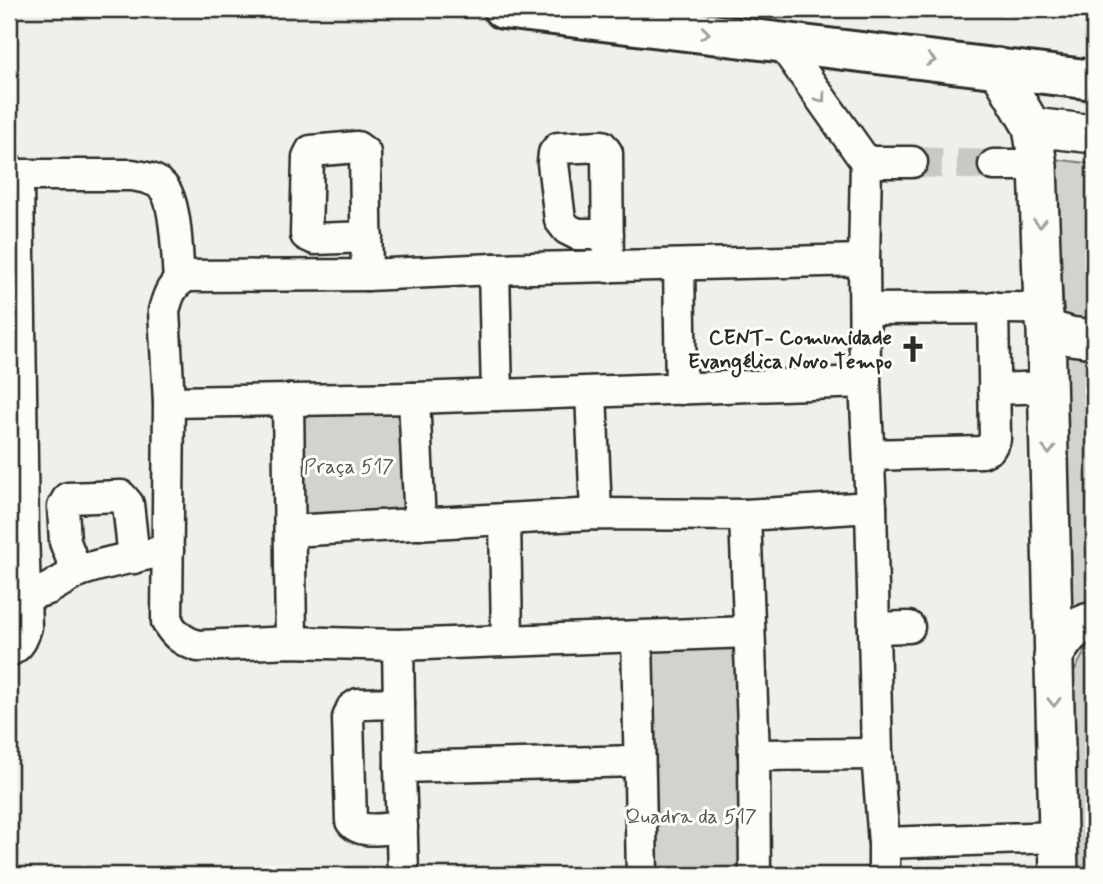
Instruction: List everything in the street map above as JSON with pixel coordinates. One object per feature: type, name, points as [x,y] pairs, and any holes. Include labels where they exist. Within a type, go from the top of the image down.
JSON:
[{"type":"highway","points":[[503,9],[1094,80]]},
{"type":"main road","points":[[997,67],[1032,127],[1038,165],[1047,387],[1059,875]]},
{"type":"main road","points":[[1032,127],[1094,134]]},
{"type":"main road","points":[[1044,319],[1070,336],[1094,339]]},
{"type":"main road","points":[[1053,657],[1070,633],[1085,622],[1094,621]]},
{"type":"street","points":[[781,42],[866,162],[865,382],[877,754],[884,875]]},
{"type":"street","points":[[866,162],[912,162]]},
{"type":"street","points":[[994,164],[1038,165]]},
{"type":"street","points":[[9,651],[16,648],[26,627],[25,596],[16,531],[18,185],[11,172],[132,175],[162,185],[173,209],[179,280]]},
{"type":"street","points":[[608,234],[608,267]]},
{"type":"street","points":[[367,237],[367,275]]},
{"type":"street","points":[[749,632],[398,645],[291,642],[198,646],[184,641],[174,634],[167,622],[169,402],[164,311],[167,298],[172,287],[188,276],[367,275],[864,260]]},
{"type":"street","points":[[679,265],[681,389]]},
{"type":"street","points":[[494,270],[497,395]]},
{"type":"street","points":[[866,309],[993,307],[1044,319]]},
{"type":"street","points":[[869,454],[982,453],[990,447],[995,439],[993,307]]},
{"type":"street","points":[[169,402],[414,398],[865,382]]},
{"type":"street","points":[[994,389],[1047,387]]},
{"type":"street","points":[[591,392],[596,514]]},
{"type":"street","points":[[414,398],[420,524]]},
{"type":"street","points":[[288,400],[291,642]]},
{"type":"street","points":[[77,572],[65,542],[63,507],[68,498],[121,496],[125,499],[128,504],[134,558]]},
{"type":"street","points":[[290,531],[596,514],[745,514],[871,507]]},
{"type":"street","points":[[745,514],[754,755],[755,875]]},
{"type":"street","points":[[505,519],[507,640]]},
{"type":"street","points":[[25,596],[48,589],[90,567],[168,550]]},
{"type":"street","points":[[874,628],[909,627]]},
{"type":"street","points":[[637,637],[642,875]]},
{"type":"street","points":[[398,645],[403,875]]},
{"type":"street","points":[[399,703],[358,704],[352,708],[348,718],[351,821],[364,829],[402,827]]},
{"type":"street","points":[[754,755],[877,754]]},
{"type":"street","points":[[400,767],[639,761]]},
{"type":"street","points":[[884,843],[1057,837]]},
{"type":"green space","points":[[1053,159],[1094,164],[1094,325],[1065,325]]},
{"type":"green space","points":[[1066,352],[1094,352],[1094,605],[1071,613]]},
{"type":"green space","name":"Praça 517","points":[[411,407],[416,520],[288,528],[283,410]]},
{"type":"green space","name":"Quadra da 517","points":[[732,641],[755,875],[633,875],[634,645]]},
{"type":"green space","points":[[1094,646],[1094,875],[1077,875],[1070,679],[1086,649]]},
{"type":"tunnel","points":[[912,162],[994,165]]},
{"type":"place","name":"CENT- Comunidade Evangélica Novo Tempo","points":[[913,349]]}]
